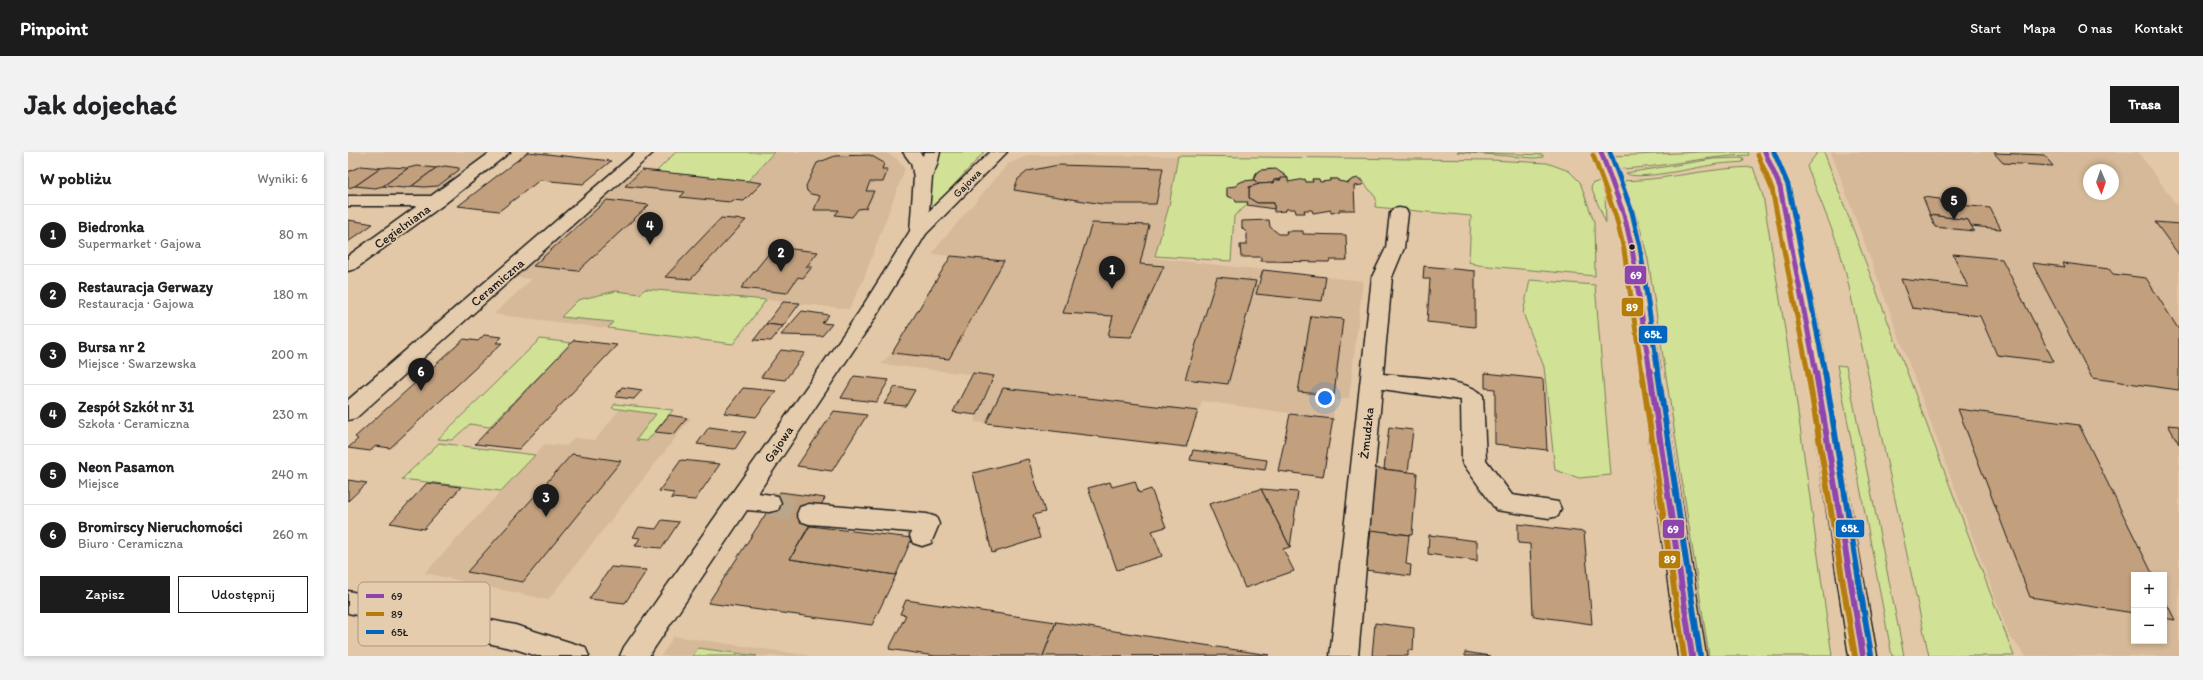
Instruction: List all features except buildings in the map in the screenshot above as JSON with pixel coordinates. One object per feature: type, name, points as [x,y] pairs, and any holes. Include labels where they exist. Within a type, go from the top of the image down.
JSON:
[{"type":"main road","points":[[1601,152],[1624,215],[1632,248],[1692,656]]},
{"type":"main road","points":[[1765,152],[1780,187],[1811,336],[1863,656]]},
{"type":"street","name":"Cegielniana","points":[[348,265],[502,152]]},
{"type":"street","name":"Gajowa","points":[[911,152],[919,163],[923,177],[919,231]]},
{"type":"street","name":"Gajowa","points":[[923,177],[930,165],[932,152]]},
{"type":"street","name":"Gajowa","points":[[634,656],[866,316],[919,231],[999,152]]},
{"type":"street","name":"Ceramiczna","points":[[348,412],[645,153]]},
{"type":"street","points":[[348,201],[437,201]]},
{"type":"street","name":"Żmudzka","points":[[1344,656],[1382,277],[1395,248],[1399,213]]},
{"type":"street","points":[[1372,380],[1461,391],[1472,396],[1474,462],[1505,503],[1549,509]]},
{"type":"street","points":[[740,500],[769,503]]},
{"type":"street","points":[[809,514],[927,524],[922,536]]},
{"type":"street","points":[[348,602],[358,604]]},
{"type":"street","points":[[490,632],[515,637],[575,656]]},
{"type":"shaded area","points":[[348,152],[492,152],[432,195],[348,196]]},
{"type":"shaded area","points":[[676,152],[884,152],[896,158],[905,169],[862,283],[849,309],[766,300],[733,344],[494,314],[532,279],[515,277],[635,170],[656,172]]},
{"type":"shaded area","points":[[1831,152],[2138,152],[2179,208],[2179,656],[2026,656],[2009,635]]},
{"type":"shaded area","points":[[1029,155],[1178,156],[1169,206],[1154,258],[1363,281],[1349,398],[1335,401],[1333,419],[1202,401],[1186,447],[974,422],[995,377],[881,364],[892,353],[950,256],[932,254],[1008,164]]},
{"type":"shaded area","points":[[620,409],[691,418],[548,600],[490,587],[490,582],[466,582],[425,573],[545,444],[567,446],[574,438],[595,440]]},
{"type":"shaded area","points":[[674,636],[812,656],[661,656]]},
{"type":"green space","points":[[676,152],[774,152],[748,181],[656,172]]},
{"type":"green space","points":[[940,152],[984,152],[923,219],[921,218]]},
{"type":"green space","points":[[1457,152],[1543,155],[1543,157],[1534,158]]},
{"type":"green space","points":[[1700,152],[1748,152],[1749,155],[1716,157],[1650,167],[1617,169],[1613,156]]},
{"type":"green space","points":[[1818,152],[1824,152],[2014,656],[1929,656],[1846,273],[1838,245],[1807,166]]},
{"type":"green space","points":[[1178,156],[1491,160],[1547,163],[1569,171],[1580,182],[1594,222],[1595,276],[1478,265],[1469,262],[1471,216],[1375,207],[1376,198],[1361,179],[1354,179],[1349,181],[1349,183],[1338,181],[1337,179],[1330,179],[1330,181],[1320,182],[1319,179],[1312,179],[1313,182],[1288,182],[1288,178],[1281,172],[1269,169],[1256,173],[1254,180],[1243,181],[1237,184],[1237,186],[1227,187],[1227,196],[1248,202],[1247,205],[1234,216],[1231,261],[1155,256],[1169,206]]},
{"type":"green space","points":[[1713,159],[1744,159],[1743,162],[1718,164],[1655,175],[1642,176],[1626,173]]},
{"type":"green space","points":[[1753,167],[1763,196],[1795,391],[1832,656],[1709,656],[1648,259],[1638,220],[1622,181],[1655,179],[1720,169]]},
{"type":"green space","points":[[1600,182],[1605,193],[1606,223],[1591,188],[1593,183]]},
{"type":"green space","points":[[1530,280],[1595,285],[1611,475],[1579,478],[1555,470],[1544,367],[1523,313]]},
{"type":"green space","points":[[645,289],[766,300],[733,344],[608,328],[613,322],[561,317],[578,300],[616,291],[640,294]]},
{"type":"green space","points":[[540,339],[572,343],[489,427],[470,424],[452,440],[438,439]]},
{"type":"green space","points":[[1837,365],[1846,366],[1904,656],[1892,656]]},
{"type":"green space","points":[[615,404],[673,410],[647,441],[636,440],[656,414],[612,408]]},
{"type":"green space","points":[[439,443],[535,455],[501,491],[402,479]]},
{"type":"green space","points":[[698,648],[757,656],[693,656]]},
{"type":"tunnel","points":[[769,503],[809,514]]},
{"type":"transit line","name":"69","points":[[1601,152],[1624,215],[1632,248],[1692,656]]},
{"type":"transit line","name":"65Ł","points":[[1610,152],[1632,212],[1640,247],[1700,655]]},
{"type":"transit line","name":"69","points":[[1765,152],[1780,187],[1810,334],[1863,656]]},
{"type":"transit line","name":"65Ł","points":[[1774,152],[1788,185],[1818,332],[1871,655]]},
{"type":"transit line","name":"89","points":[[1593,155],[1616,217],[1624,250],[1684,656]]},
{"type":"transit line","name":"89","points":[[1758,155],[1772,189],[1802,335],[1855,656]]},
{"type":"place","name":"Neon Pasamon","points":[[1954,220]]},
{"type":"place","name":"Zespół Szkół nr 31","points":[[650,245]]},
{"type":"place","name":"Restauracja Gerwazy","points":[[781,272]]},
{"type":"place","name":"Biedronka","points":[[1112,289]]},
{"type":"place","name":"Bromirscy Nieruchomości","points":[[421,391]]},
{"type":"place","name":"Bursa nr 2","points":[[546,517]]}]
